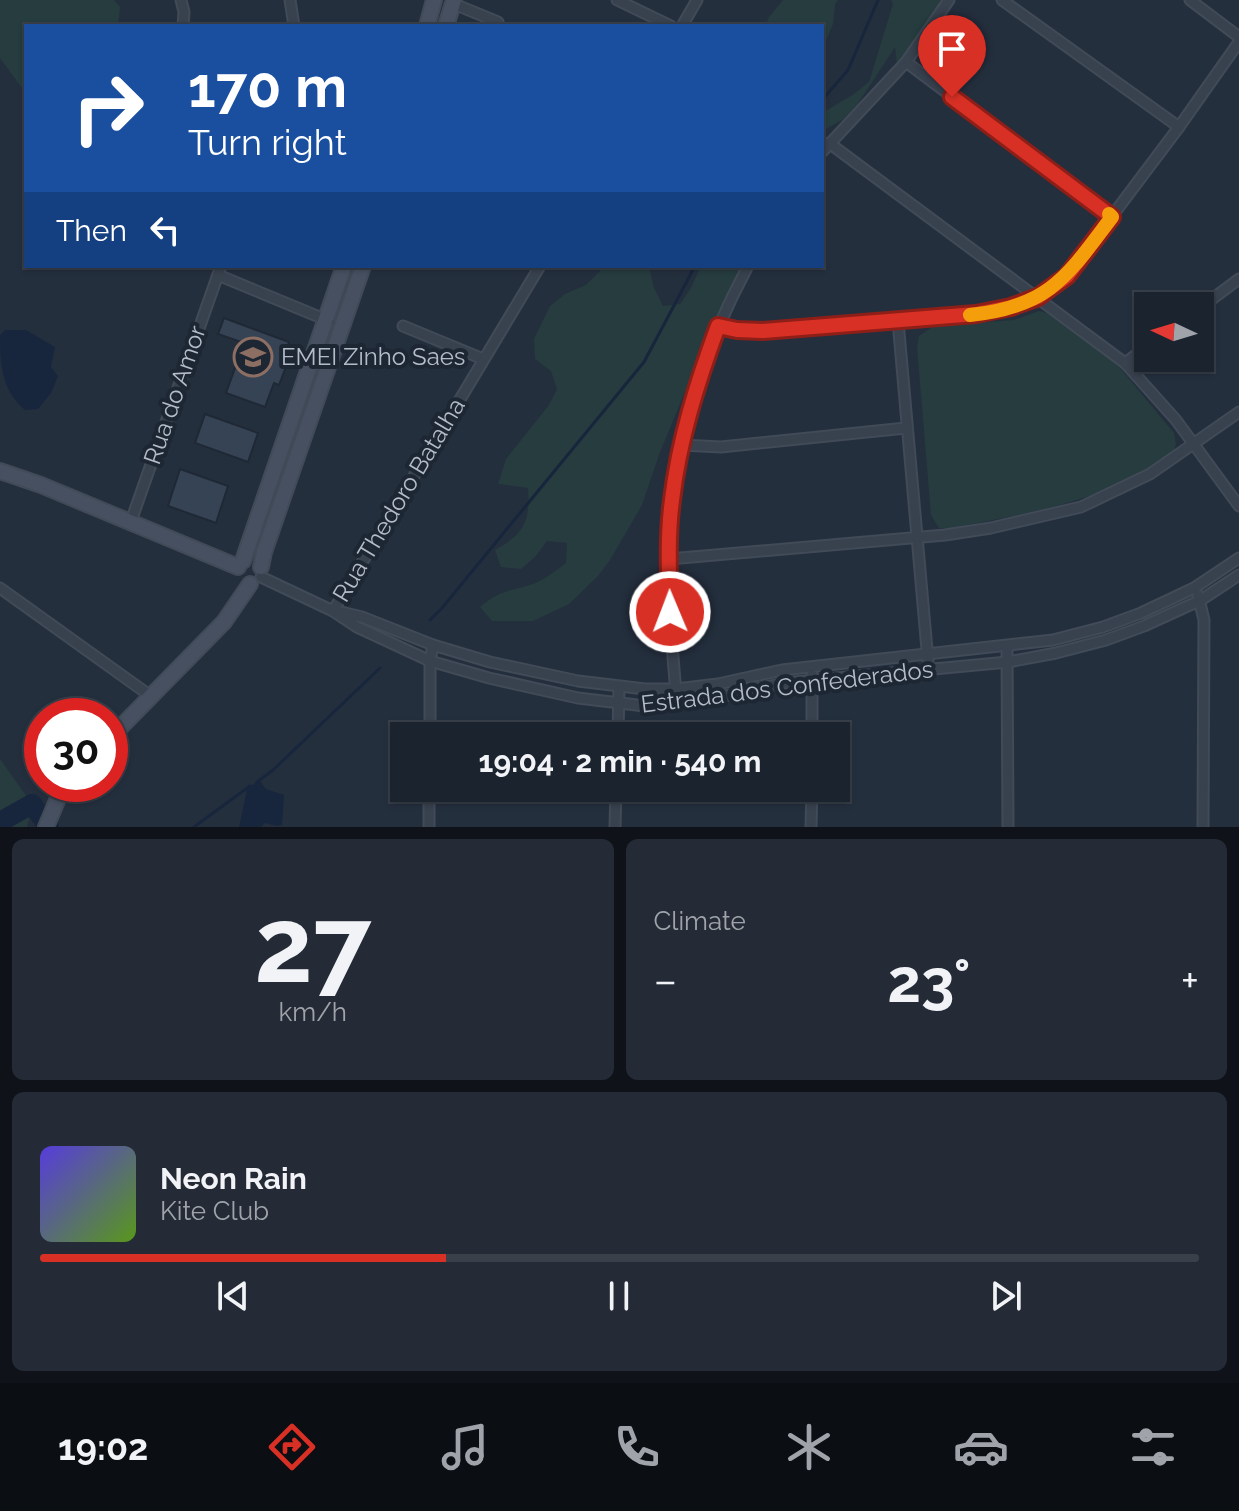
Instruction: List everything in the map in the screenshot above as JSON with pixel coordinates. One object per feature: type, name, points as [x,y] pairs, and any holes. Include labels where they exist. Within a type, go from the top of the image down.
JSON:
[{"type":"street","points":[[181,0],[183,24]]},
{"type":"street","points":[[290,0],[294,24]]},
{"type":"street","points":[[428,24],[434,0]]},
{"type":"street","points":[[617,0],[667,24]]},
{"type":"street","points":[[683,24],[697,0]]},
{"type":"street","points":[[824,149],[906,62],[949,0]]},
{"type":"street","points":[[1002,0],[1179,127]]},
{"type":"street","points":[[718,326],[763,331],[898,321],[993,312],[1038,297],[1067,276],[1179,127],[1239,39],[1190,0]]},
{"type":"street","points":[[447,24],[454,2],[498,22]]},
{"type":"street","points":[[906,62],[1112,217]]},
{"type":"street","points":[[829,143],[1125,363],[1195,445],[1239,506]]},
{"type":"street","points":[[257,576],[240,579],[241,564],[343,268]]},
{"type":"street","points":[[128,720],[224,622],[257,576],[362,268]]},
{"type":"street","name":"Rua Thedoro Batalha","points":[[333,611],[539,268]]},
{"type":"street","points":[[677,704],[669,559],[671,502],[695,389],[718,326],[747,268]]},
{"type":"street","points":[[219,270],[342,327]]},
{"type":"street","name":"Rua do Amor","points":[[130,524],[219,270]]},
{"type":"street","points":[[1214,298],[1239,279]]},
{"type":"street","points":[[898,321],[928,669]]},
{"type":"street","points":[[403,326],[483,359]]},
{"type":"street","points":[[1125,363],[1134,356]]},
{"type":"street","points":[[669,559],[991,528],[1081,507],[1150,474],[1239,412]]},
{"type":"street","points":[[681,445],[721,447],[906,428]]},
{"type":"street","points":[[0,471],[41,485],[130,524],[241,564],[255,560],[257,576]]},
{"type":"street","name":"Estrada dos Confederados","points":[[333,611],[362,617],[433,645],[490,662],[619,687],[676,689],[811,667],[1053,640],[1103,627],[1194,588],[1239,558]]},
{"type":"street","name":"Estrada dos Confederados","points":[[257,576],[430,661],[489,678],[618,705],[677,704],[784,683],[1008,662],[1106,640],[1201,600],[1239,575]]},
{"type":"street","points":[[0,588],[152,697]]},
{"type":"street","points":[[1194,588],[1201,600],[1204,620],[1203,827]]},
{"type":"street","points":[[430,722],[433,645]]},
{"type":"street","points":[[1007,647],[1008,827]]},
{"type":"street","points":[[811,667],[812,722]]},
{"type":"street","points":[[618,722],[619,687]]},
{"type":"street","points":[[46,827],[57,802]]},
{"type":"street","points":[[429,802],[429,827]]},
{"type":"street","points":[[615,827],[616,802]]},
{"type":"street","points":[[811,827],[812,802]]},
{"type":"green space","points":[[0,0],[114,0],[120,7],[118,24],[24,24],[24,91],[0,58]]},
{"type":"green space","points":[[783,0],[838,0],[824,45],[824,24],[766,24]]},
{"type":"green space","points":[[891,0],[948,0],[937,31],[923,49],[898,72],[895,47],[857,105],[842,120],[824,130],[824,112],[869,82],[893,4]]},
{"type":"green space","points":[[603,268],[649,268],[654,288],[663,306],[680,304],[700,268],[739,268],[723,311],[700,350],[642,505],[610,560],[569,604],[533,621],[492,621],[480,607],[487,601],[538,582],[566,563],[567,543],[547,541],[521,569],[501,567],[495,550],[519,532],[526,518],[529,500],[528,488],[498,484],[506,459],[549,405],[557,389],[551,371],[535,359],[534,339],[550,306],[565,294],[586,285]]},
{"type":"green space","points":[[1039,311],[1051,314],[1116,363],[1174,433],[1174,450],[1154,466],[1100,492],[1005,518],[939,528],[931,515],[917,347],[919,336],[934,326],[1014,320]]},
{"type":"green space","points":[[0,759],[24,793],[24,802],[32,804],[27,827],[0,827]]},
{"type":"water","points":[[5,330],[26,330],[55,347],[51,367],[58,376],[51,393],[38,409],[25,410],[7,385],[0,345],[0,335]]},
{"type":"water","points":[[259,780],[266,789],[284,795],[282,825],[265,823],[261,827],[239,827],[247,789]]},
{"type":"building","points":[[224,318],[289,342],[282,362],[287,364],[279,385],[274,383],[265,407],[226,393],[244,343],[218,334]]},
{"type":"building","points":[[205,414],[258,433],[248,462],[195,443]]},
{"type":"building","points":[[180,469],[228,486],[216,523],[168,506]]},
{"type":"waterway","points":[[824,98],[848,70],[878,0]]},
{"type":"waterway","points":[[430,620],[644,362],[694,268]]},
{"type":"waterway","points":[[257,782],[380,668]]},
{"type":"waterway","points":[[194,827],[250,786]]},
{"type":"waterway","points":[[0,822],[32,804],[49,827]]},
{"type":"slow traffic","points":[[970,315],[1011,307],[1054,287],[1067,276],[1112,217],[1109,214]]},
{"type":"place","name":"EMEI Zinho Saes","points":[[253,357]]},
{"type":"route","points":[[670,612],[671,502],[695,389],[718,326],[763,331],[993,312],[1038,297],[1054,287],[1067,276],[1112,217],[952,97]]}]
